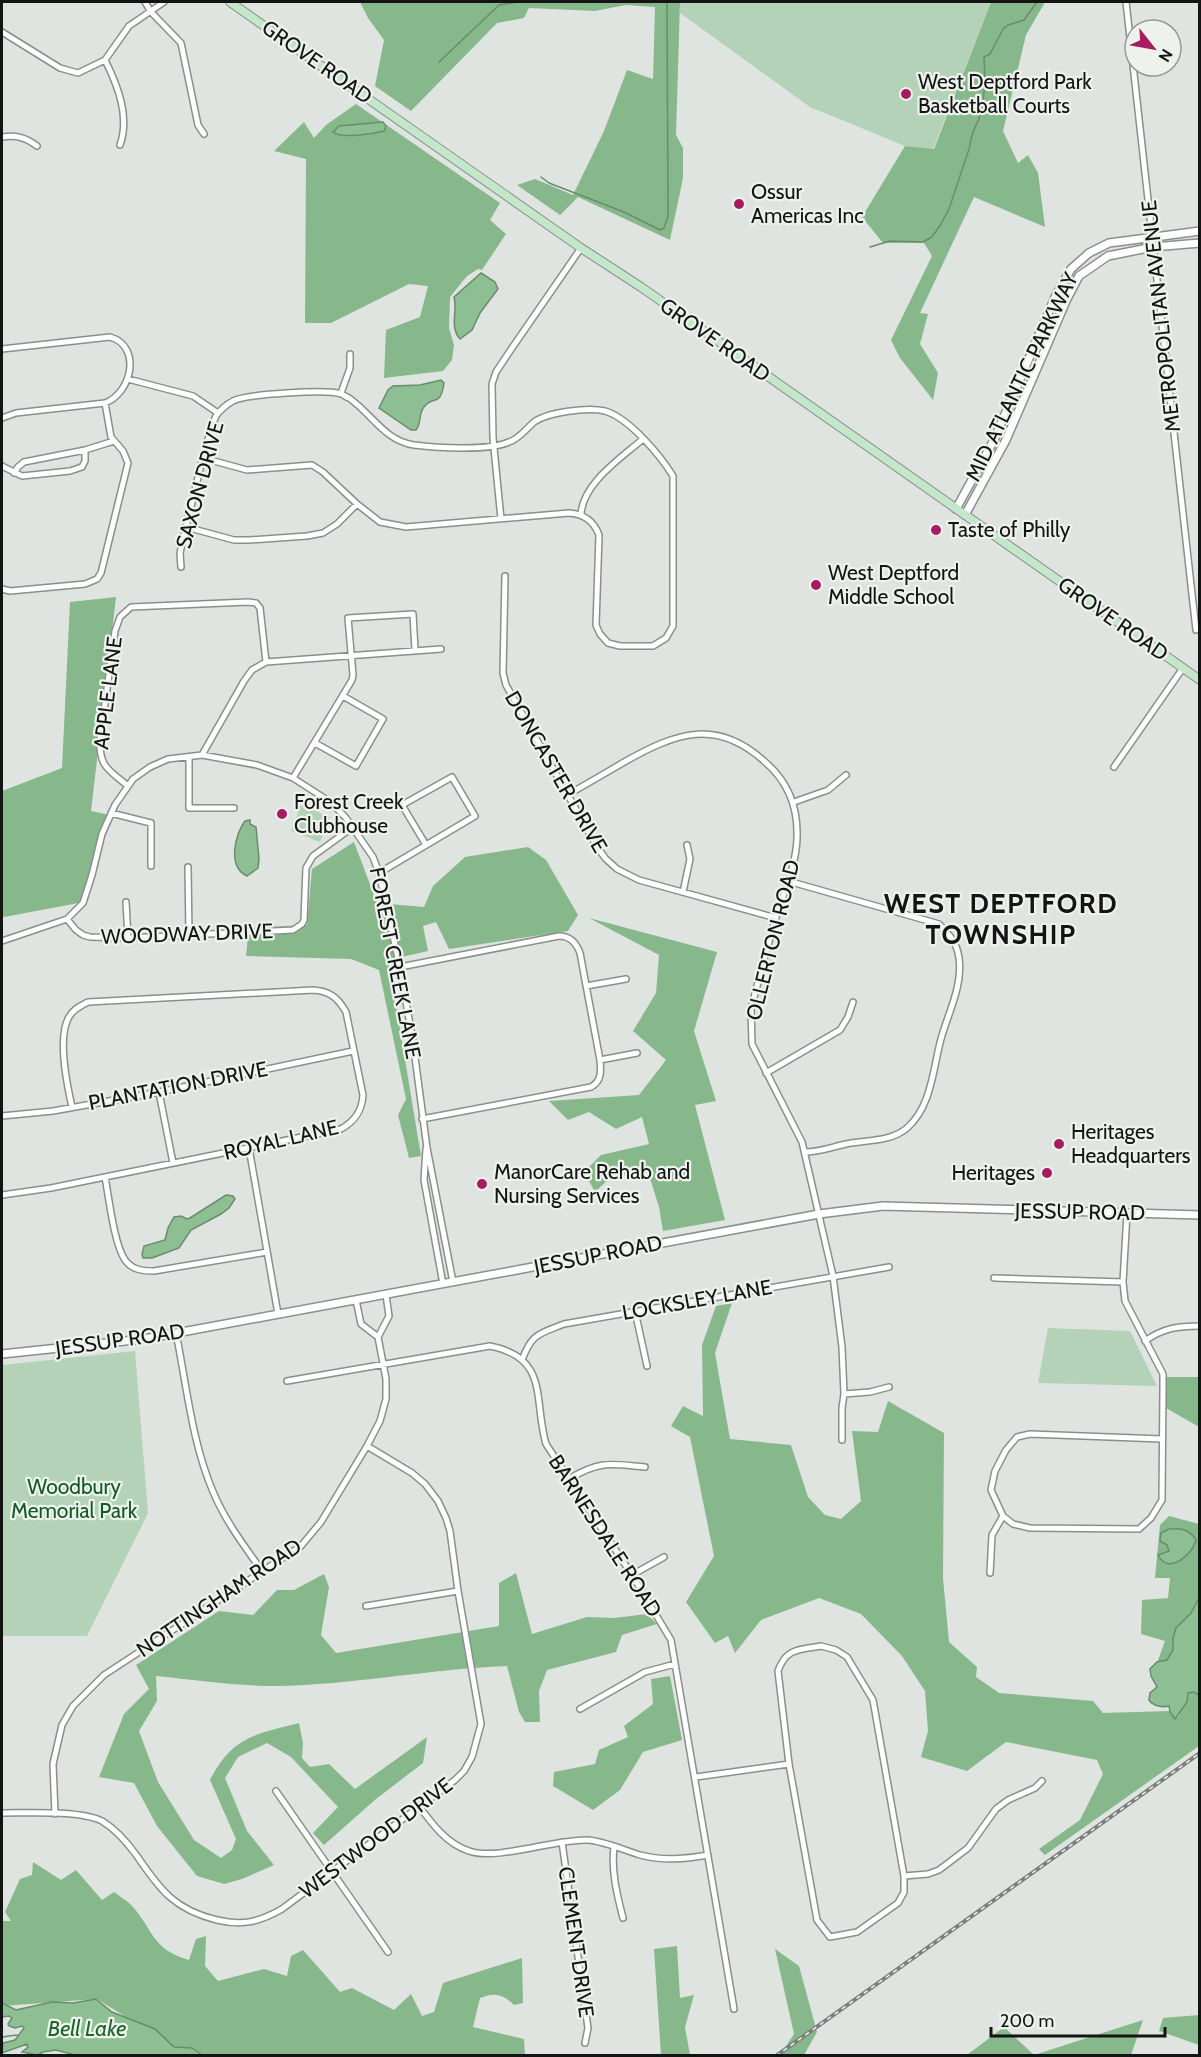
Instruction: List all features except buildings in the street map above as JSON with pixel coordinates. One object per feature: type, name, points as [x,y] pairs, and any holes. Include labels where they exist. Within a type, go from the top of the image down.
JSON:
[{"type":"main road","name":"GROVE ROAD","points":[[230,2],[581,249],[641,287],[1200,680]]},
{"type":"street","points":[[145,2],[151,12],[181,43],[198,125],[204,134]]},
{"type":"street","points":[[2,32],[60,68],[78,73],[105,60],[129,26],[164,2]]},
{"type":"street","name":"METROPOLITAN AVENUE","points":[[1126,2],[1196,630]]},
{"type":"street","points":[[105,60],[118,85],[125,132],[120,145]]},
{"type":"street","points":[[2,137],[21,137],[37,146]]},
{"type":"street","name":"MID ATLANTIC PARKWAY","points":[[956,509],[994,440],[1056,295],[1071,269],[1089,253],[1109,243],[1200,231]]},
{"type":"street","name":"MID ATLANTIC PARKWAY","points":[[965,515],[1011,430],[1079,276],[1108,256],[1154,247],[1200,243]]},
{"type":"street","points":[[501,519],[490,398],[492,384],[496,372],[581,249]]},
{"type":"street","points":[[2,349],[110,336],[120,341],[128,350],[130,365],[128,379],[119,394],[105,403],[16,413],[2,418]]},
{"type":"street","points":[[203,458],[247,470],[312,465],[380,522],[406,528],[569,513],[581,514],[592,523],[599,536],[596,625],[600,634],[608,643],[620,646],[653,646],[666,638],[674,626],[673,476],[643,439],[620,418],[608,412],[596,410],[546,416],[535,421],[511,442],[494,445],[421,446],[398,441],[340,393],[350,368],[350,354]]},
{"type":"street","points":[[128,379],[192,396],[218,414]]},
{"type":"street","name":"SAXON DRIVE","points":[[181,567],[180,552],[186,527],[203,458],[218,414],[234,400],[250,396],[340,393]]},
{"type":"street","points":[[2,588],[10,591],[85,584],[97,579],[103,567],[128,470],[126,457],[109,433],[105,403]]},
{"type":"street","points":[[581,514],[585,494],[592,484],[643,439]]},
{"type":"street","points":[[15,473],[24,462],[85,450],[114,441]]},
{"type":"street","points":[[2,466],[22,476],[70,471],[81,467],[85,461],[85,450]]},
{"type":"street","points":[[186,527],[234,540],[307,536],[323,533],[337,524],[357,504]]},
{"type":"street","name":"DONCASTER DRIVE","points":[[505,576],[502,673],[511,695],[605,858],[617,869],[639,880],[776,918]]},
{"type":"street","name":"APPLE LANE","points":[[128,786],[106,769],[99,756],[115,631],[120,617],[125,612],[131,607],[256,603],[262,615],[266,662]]},
{"type":"street","points":[[293,778],[343,696],[353,675],[348,618],[413,614],[416,650]]},
{"type":"street","points":[[202,755],[244,681],[252,670],[266,662],[441,649]]},
{"type":"street","points":[[1114,766],[1183,668]]},
{"type":"street","points":[[315,743],[356,766],[383,719],[343,696]]},
{"type":"street","name":"OLLERTON ROAD","points":[[567,795],[673,737],[693,734],[730,739],[751,749],[781,779],[794,802],[797,839],[788,881],[751,1009],[752,1044],[805,1152],[833,1276],[842,1347],[844,1394],[842,1440]]},
{"type":"street","name":"FOREST CREEK LANE","points":[[67,919],[86,897],[102,834],[111,813],[128,786],[133,779],[150,767],[168,759],[202,755],[257,765],[293,778],[332,803],[353,827],[374,857],[379,873],[413,1042],[422,1119],[453,1282]]},
{"type":"street","points":[[189,758],[189,808],[234,808]]},
{"type":"street","points":[[794,802],[828,790],[846,775]]},
{"type":"street","points":[[379,873],[475,816],[452,777],[402,805],[426,845]]},
{"type":"street","points":[[111,813],[151,823],[151,866]]},
{"type":"street","name":"WOODWAY DRIVE","points":[[67,919],[83,935],[90,937],[128,938],[293,930],[304,920],[306,868],[313,856],[353,827]]},
{"type":"street","points":[[683,892],[690,859],[687,845]]},
{"type":"street","points":[[188,867],[189,935]]},
{"type":"street","points":[[788,881],[939,924],[955,941],[960,961],[958,984],[941,1036],[930,1087],[910,1126],[897,1134],[876,1140],[805,1152]]},
{"type":"street","points":[[126,902],[128,938]]},
{"type":"street","points":[[2,941],[67,919]]},
{"type":"street","points":[[399,967],[564,936],[573,940],[578,947],[600,1060],[601,1075],[591,1087],[422,1119]]},
{"type":"street","points":[[586,986],[626,979]]},
{"type":"street","name":"ROYAL LANE","points":[[2,1195],[105,1177],[341,1129],[351,1123],[362,1105],[363,1095],[346,1012],[339,1001],[323,991],[88,1002],[77,1008],[69,1017],[64,1037],[66,1080],[72,1107]]},
{"type":"street","points":[[766,1073],[840,1030],[853,1002]]},
{"type":"street","name":"PLANTATION DRIVE","points":[[2,1116],[159,1092],[353,1051]]},
{"type":"street","points":[[600,1060],[637,1053]]},
{"type":"street","points":[[159,1092],[173,1163]]},
{"type":"street","points":[[249,1148],[278,1314]]},
{"type":"street","name":"FOREST CREEK LANE","points":[[427,1148],[424,1180],[443,1284]]},
{"type":"street","points":[[105,1177],[117,1239],[125,1261],[133,1267],[143,1271],[154,1271],[267,1252]]},
{"type":"street","name":"JESSUP ROAD","points":[[2,1354],[99,1345],[176,1333],[819,1214],[883,1206],[1200,1215]]},
{"type":"street","points":[[1127,1213],[1123,1282],[1125,1301],[1162,1374],[1162,1439],[1162,1500],[1151,1518],[1139,1528],[1030,1528],[1013,1524],[1004,1516],[992,1490],[996,1471],[1006,1450],[1017,1437],[1030,1434],[1162,1439]]},
{"type":"street","name":"LOCKSLEY LANE","points":[[522,1360],[528,1345],[536,1335],[564,1324],[889,1267]]},
{"type":"street","points":[[994,1278],[1123,1282]]},
{"type":"street","points":[[378,1337],[389,1316],[386,1295]]},
{"type":"street","name":"NOTTINGHAM ROAD","points":[[56,1814],[53,1764],[62,1725],[73,1706],[104,1675],[301,1546],[313,1534],[367,1446],[380,1421],[386,1399],[384,1365],[378,1337],[361,1324],[356,1300]]},
{"type":"street","points":[[635,1311],[647,1366]]},
{"type":"street","points":[[1145,1341],[1161,1330],[1179,1326],[1200,1326]]},
{"type":"street","points":[[176,1333],[199,1452],[214,1495],[233,1530],[262,1571]]},
{"type":"street","points":[[287,1381],[490,1346],[506,1350],[522,1360]]},
{"type":"street","name":"BARNESDALE ROAD","points":[[522,1360],[535,1379],[539,1392],[546,1444],[668,1633],[673,1649],[696,1777],[734,2009]]},
{"type":"street","points":[[844,1394],[870,1392],[889,1387]]},
{"type":"street","name":"WESTWOOD DRIVE","points":[[2,1813],[85,1816],[100,1820],[125,1840],[160,1889],[180,1907],[201,1916],[229,1923],[263,1919],[289,1904],[464,1771],[472,1757],[482,1724],[458,1591],[450,1531],[438,1501],[425,1484],[412,1473],[367,1446]]},
{"type":"street","points":[[569,1479],[590,1467],[602,1464],[614,1463],[645,1467]]},
{"type":"street","points":[[990,1573],[992,1535],[1004,1516]]},
{"type":"street","points":[[632,1575],[664,1557]]},
{"type":"street","points":[[366,1606],[458,1591]]},
{"type":"street","points":[[821,1646],[836,1650],[847,1657],[873,1700],[904,1876],[904,1892],[898,1903],[857,1932],[830,1937],[817,1920],[789,1764],[778,1671],[782,1660],[792,1651],[821,1646]]},
{"type":"street","points":[[580,1710],[645,1672],[675,1664]]},
{"type":"street","points":[[696,1777],[789,1764]]},
{"type":"street","points":[[904,1876],[928,1874],[939,1870],[968,1848],[996,1809],[1008,1800],[1035,1788],[1042,1781]]},
{"type":"street","points":[[276,1791],[388,1952]]},
{"type":"street","points":[[419,1806],[442,1834],[470,1852],[497,1853],[589,1840],[642,1856],[662,1859],[708,1855]]},
{"type":"street","name":"CLEMENT DRIVE","points":[[562,1842],[588,2028],[585,2043]]},
{"type":"street","points":[[615,1847],[613,1860],[623,1917]]},
{"type":"green space","points":[[680,2],[991,2],[933,149],[905,146],[810,107],[680,13]]},
{"type":"green space","points":[[301,805],[330,817],[320,842],[291,831]]},
{"type":"green space","points":[[1048,1328],[1130,1331],[1157,1386],[1038,1383]]},
{"type":"green space","name":"Woodbury Memorial Park","points":[[135,1351],[148,1513],[87,1636],[2,1636],[2,1365]]},
{"type":"shaded area","points":[[360,2],[680,2],[676,135],[683,148],[683,178],[670,240],[578,197],[560,215],[517,185],[535,179],[573,195],[604,131],[627,70],[653,79],[655,7],[626,5],[595,11],[529,8],[524,18],[497,23],[411,111],[375,86],[384,40]]},
{"type":"shaded area","points":[[991,2],[1045,2],[1026,35],[1003,131],[1018,163],[1028,155],[1038,173],[1045,227],[974,197],[920,313],[928,314],[920,344],[938,373],[933,400],[900,358],[891,340],[932,256],[924,243],[883,243],[862,217],[905,146],[934,149]]},
{"type":"shaded area","points":[[356,104],[500,203],[490,220],[506,234],[482,270],[478,269],[467,276],[450,297],[449,328],[454,345],[452,360],[443,371],[384,378],[386,330],[420,317],[428,286],[409,284],[331,323],[305,323],[306,159],[274,151],[304,122],[314,138],[326,125]]},
{"type":"shaded area","points":[[116,597],[91,811],[110,815],[84,902],[4,917],[2,915],[2,791],[62,768],[70,602]]},
{"type":"shaded area","points":[[354,842],[377,903],[424,907],[433,886],[465,857],[528,847],[546,860],[578,915],[568,931],[449,949],[436,922],[423,926],[428,951],[402,957],[389,963],[421,1156],[409,1158],[398,1115],[406,1099],[379,970],[351,959],[246,956],[249,928],[307,925],[312,869]]},
{"type":"shaded area","points":[[589,918],[717,952],[694,1031],[716,1101],[695,1105],[725,1220],[663,1231],[659,1207],[648,1172],[610,1178],[595,1192],[584,1172],[601,1155],[649,1144],[642,1117],[616,1129],[589,1112],[568,1120],[549,1101],[639,1095],[666,1060],[633,1031],[656,993],[659,955]]},
{"type":"shaded area","points":[[732,1303],[715,1353],[730,1439],[791,1445],[808,1497],[825,1515],[841,1519],[861,1501],[852,1431],[878,1432],[888,1401],[944,1433],[943,1578],[949,1642],[977,1667],[976,1677],[999,1693],[1093,1701],[1103,1713],[1170,1711],[1178,1717],[1190,1692],[1199,1694],[1199,1746],[1045,1855],[1039,1849],[1080,1820],[1103,1774],[1097,1760],[1006,1742],[967,1771],[921,1757],[928,1731],[925,1691],[902,1656],[861,1614],[819,1598],[761,1620],[735,1653],[728,1636],[715,1643],[686,1602],[714,1556],[690,1437],[671,1426],[683,1406],[703,1416],[702,1345],[716,1306]]},
{"type":"shaded area","points":[[1164,1377],[1199,1377],[1199,1427],[1166,1408]]},
{"type":"shaded area","points":[[1169,1516],[1199,1524],[1199,1598],[1167,1661],[1157,1663],[1165,1641],[1141,1634],[1142,1600],[1168,1598],[1170,1578],[1155,1578],[1160,1525]]},
{"type":"shaded area","points":[[516,1573],[532,1634],[587,1617],[614,1618],[647,1614],[657,1624],[622,1635],[616,1652],[547,1670],[539,1691],[540,1722],[525,1722],[519,1712],[507,1666],[333,1683],[275,1686],[156,1676],[157,1701],[139,1731],[158,1782],[194,1840],[221,1858],[232,1850],[236,1839],[210,1780],[227,1754],[246,1740],[270,1730],[299,1723],[303,1743],[302,1758],[310,1767],[329,1764],[355,1789],[427,1737],[423,1763],[376,1799],[324,1845],[313,1833],[338,1807],[291,1757],[267,1743],[238,1757],[225,1778],[247,1831],[274,1865],[224,1884],[197,1876],[157,1826],[134,1783],[99,1777],[124,1714],[149,1689],[136,1665],[219,1611],[253,1615],[277,1590],[294,1590],[324,1574],[329,1587],[321,1635],[336,1653],[499,1626],[499,1583]]},
{"type":"shaded area","points":[[670,1676],[682,1740],[643,1752],[620,1790],[593,1810],[553,1786],[554,1772],[595,1764],[599,1750],[628,1737],[624,1726],[653,1704],[651,1679]]},
{"type":"shaded area","points":[[33,1862],[61,1880],[76,1870],[102,1900],[114,1892],[133,1907],[161,1945],[177,1956],[189,1960],[196,1939],[206,1936],[205,1966],[218,1981],[264,1969],[287,1976],[291,1956],[303,1950],[340,1992],[352,1988],[394,2010],[411,1994],[422,2016],[434,2012],[443,1983],[522,1958],[523,2003],[514,2005],[499,1995],[480,1998],[473,2027],[524,2039],[525,2055],[202,2055],[196,2050],[174,2047],[97,1999],[2,2006],[2,1921],[11,1921],[5,1912],[20,1879],[32,1875]]},
{"type":"shaded area","points":[[677,1946],[680,1998],[694,1995],[685,2027],[690,2055],[661,2055],[654,1949]]},
{"type":"shaded area","points":[[775,1949],[799,1966],[817,2032],[804,2055],[780,2055],[794,2034]]},
{"type":"shaded area","points":[[1199,2015],[1199,2045],[1159,2031],[1163,2018]]},
{"type":"shaded area","points":[[1143,2020],[1131,2055],[1034,2055]]},
{"type":"shaded area","points":[[1004,2027],[1034,2055],[967,2055]]},
{"type":"water","points":[[383,122],[386,126],[384,131],[379,132],[350,136],[333,132],[339,126]]},
{"type":"water","points":[[481,273],[495,282],[498,289],[480,313],[472,330],[460,339],[454,324],[454,297]]},
{"type":"water","points":[[441,380],[444,383],[440,396],[424,407],[416,430],[411,430],[379,408],[388,390],[393,386],[420,385]]},
{"type":"water","points":[[250,820],[250,824],[256,827],[259,859],[258,868],[247,876],[237,865],[235,850],[241,827],[245,821]]},
{"type":"water","points":[[226,1195],[233,1196],[235,1199],[229,1208],[191,1230],[179,1248],[152,1258],[143,1258],[144,1246],[165,1240],[174,1217],[190,1218]]},
{"type":"water","points":[[1169,1529],[1184,1530],[1196,1540],[1190,1551],[1180,1561],[1174,1563],[1162,1561],[1158,1555],[1169,1551],[1167,1545],[1160,1541],[1161,1533]]},
{"type":"water","points":[[1199,1598],[1199,1695],[1194,1692],[1188,1693],[1187,1702],[1175,1719],[1169,1706],[1158,1706],[1149,1700],[1150,1693],[1157,1687],[1150,1669],[1157,1662],[1167,1660],[1173,1650],[1176,1628],[1191,1613]]},
{"type":"water","name":"Bell Lake","points":[[96,1999],[112,2012],[155,2029],[174,2047],[192,2048],[202,2055],[79,2056],[56,2050],[38,2055],[22,2052],[28,2047],[27,2044],[2,2053],[3,2043],[15,2040],[24,2028],[9,2026],[12,2018],[2,2017],[2,2003],[16,2010],[52,2002],[73,2003]]},
{"type":"waterway","points":[[439,62],[499,5],[518,2]]},
{"type":"waterway","points":[[541,177],[549,183],[624,212],[660,230],[664,228],[668,216],[667,2]]},
{"type":"waterway","points":[[870,247],[890,241],[923,242],[932,237],[941,224],[949,209],[972,135],[982,111],[985,82],[984,57],[990,54],[1003,29],[1024,20],[1037,2]]},
{"type":"waterway","points":[[2,2037],[17,2035]]},
{"type":"railway","points":[[776,2056],[1200,1753]]},
{"type":"place","name":"West Deptford Park Basketball Courts","points":[[906,94]]},
{"type":"place","name":"Ossur Americas Inc","points":[[739,204]]},
{"type":"place","name":"Taste of Philly","points":[[936,530]]},
{"type":"place","name":"West Deptford Middle School","points":[[816,585]]},
{"type":"place","name":"Forest Creek Clubhouse","points":[[282,814]]},
{"type":"place","name":"Heritages Headquarters","points":[[1059,1144]]},
{"type":"place","name":"Heritages","points":[[1047,1173]]},
{"type":"place","name":"ManorCare Rehab and Nursing Services","points":[[482,1184]]},
{"type":"district","name":"WEST DEPTFORD TOWNSHIP","points":[[1001,920]]}]
